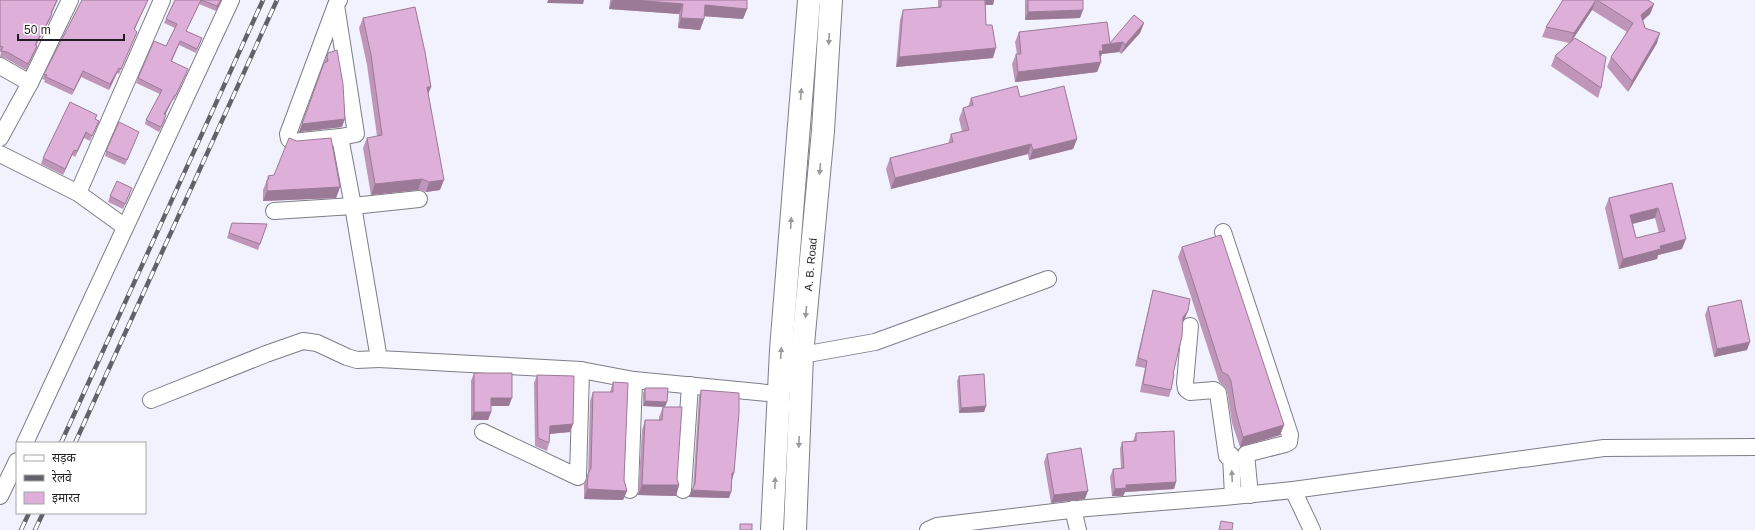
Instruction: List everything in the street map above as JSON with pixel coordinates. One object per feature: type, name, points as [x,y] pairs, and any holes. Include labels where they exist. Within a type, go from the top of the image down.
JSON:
[{"type":"main road","name":"A. B. Road","points":[[772,526],[778,394],[809,0]]},
{"type":"main road","name":"A. B. Road","points":[[795,528],[802,354],[823,131],[831,0]]},
{"type":"street","points":[[0,138],[30,83],[70,0]]},
{"type":"street","points":[[78,193],[162,0]]},
{"type":"street","points":[[25,442],[124,227],[231,0]]},
{"type":"street","points":[[338,2],[356,134],[292,142],[289,139],[288,134],[338,2]]},
{"type":"street","points":[[0,66],[30,83]]},
{"type":"street","points":[[340,137],[379,359]]},
{"type":"street","points":[[0,154],[78,193],[124,227]]},
{"type":"street","points":[[274,211],[353,206],[419,199]]},
{"type":"street","points":[[1190,326],[1184,383],[1186,389],[1190,392],[1214,390],[1218,393],[1227,456],[1289,442],[1290,435],[1223,232]]},
{"type":"street","points":[[802,354],[875,342],[1048,278]]},
{"type":"street","points":[[151,400],[266,354],[303,341],[317,343],[357,360],[379,359],[581,370],[634,380],[778,394]]},
{"type":"street","points":[[483,432],[578,476],[581,370]]},
{"type":"street","points":[[630,490],[634,380]]},
{"type":"street","points":[[683,490],[690,385]]},
{"type":"street","points":[[928,530],[937,526],[1074,509],[1250,495],[1293,490],[1604,448],[1755,447]]},
{"type":"street","points":[[1238,454],[1250,495]]},
{"type":"street","points":[[1233,496],[1238,454]]},
{"type":"street","points":[[0,496],[16,463]]},
{"type":"street","points":[[1293,490],[1312,530]]},
{"type":"street","points":[[1074,509],[1078,530]]},
{"type":"building","points":[[0,0],[57,0],[51,13],[52,14],[35,45],[37,46],[28,64],[7,52],[1,51],[3,47],[0,46]]},
{"type":"building","points":[[82,0],[148,0],[134,29],[137,32],[121,69],[119,68],[110,84],[83,71],[74,90],[46,77],[47,75],[44,74]]},
{"type":"building","points":[[175,0],[201,0],[186,31],[202,38],[197,49],[180,41],[171,61],[188,69],[176,95],[164,114],[166,115],[161,127],[146,120],[162,90],[138,78],[154,41],[166,46],[177,24],[166,19]]},
{"type":"building","points":[[201,0],[221,0],[217,6]]},
{"type":"building","points":[[634,0],[747,0],[747,9],[705,5],[704,19],[681,18],[683,4]]},
{"type":"building","points":[[941,0],[985,0],[986,25],[992,25],[996,48],[899,57],[903,10],[941,7]]},
{"type":"building","points":[[1028,0],[1083,0],[1083,10],[1028,12]]},
{"type":"building","points":[[1563,0],[1596,0],[1574,33],[1546,27]]},
{"type":"building","points":[[1597,0],[1648,0],[1654,4],[1641,15],[1645,28],[1660,33],[1632,81],[1611,57],[1633,23]]},
{"type":"building","points":[[415,7],[431,87],[427,87],[444,180],[429,182],[422,179],[375,184],[367,138],[382,135],[371,55],[363,18]]},
{"type":"building","points":[[1134,15],[1144,23],[1125,45],[1123,42],[1102,45],[1103,51],[1099,51],[1101,62],[1018,72],[1016,54],[1021,54],[1019,32],[1107,22],[1110,43]]},
{"type":"building","points":[[1575,38],[1606,57],[1601,88],[1555,56]]},
{"type":"building","points":[[337,50],[343,84],[345,119],[302,124],[324,63],[328,61],[328,53]]},
{"type":"building","points":[[1017,86],[1020,97],[1064,86],[1077,139],[1033,150],[1031,144],[895,178],[890,158],[953,142],[951,134],[969,130],[963,108],[973,105],[971,98]]},
{"type":"building","points":[[70,102],[97,115],[95,119],[99,121],[92,136],[86,132],[77,151],[74,150],[65,169],[43,158]]},
{"type":"building","points":[[119,122],[139,132],[127,160],[106,151]]},
{"type":"building","points":[[289,138],[297,141],[331,138],[340,187],[267,191],[268,176],[274,175]]},
{"type":"building","points":[[117,181],[132,188],[125,204],[110,196]]},
{"type":"building","points":[[1672,183],[1686,239],[1660,246],[1661,249],[1623,259],[1609,198]],"holes":[[[1658,208],[1665,231],[1636,238],[1630,215]]]},
{"type":"building","points":[[232,223],[267,224],[260,244],[229,233]]},
{"type":"building","points":[[1221,235],[1284,425],[1243,437],[1236,412],[1231,381],[1228,375],[1222,372],[1182,247]]},
{"type":"building","points":[[1153,290],[1190,299],[1188,311],[1183,317],[1182,336],[1173,374],[1171,390],[1143,384],[1147,361],[1138,358]]},
{"type":"building","points":[[1741,300],[1750,342],[1717,349],[1708,307]]},
{"type":"building","points":[[474,373],[512,373],[512,398],[491,398],[491,412],[474,412]]},
{"type":"building","points":[[984,374],[986,406],[961,408],[959,376]]},
{"type":"building","points":[[537,375],[574,376],[573,424],[550,426],[549,443],[538,438]]},
{"type":"building","points":[[613,382],[628,383],[624,480],[627,491],[587,489],[588,474],[591,468],[593,392],[613,392]]},
{"type":"building","points":[[645,388],[668,388],[667,402],[645,401]]},
{"type":"building","points":[[701,390],[739,393],[739,413],[731,492],[692,490],[695,484]]},
{"type":"building","points":[[663,407],[682,407],[677,479],[679,485],[642,485],[645,420],[662,420]]},
{"type":"building","points":[[1174,431],[1176,482],[1126,485],[1126,488],[1115,489],[1113,469],[1124,468],[1122,442],[1136,441],[1136,433]]},
{"type":"building","points":[[1081,448],[1088,491],[1054,495],[1047,454]]},
{"type":"building","points":[[1221,521],[1233,523],[1232,530],[1219,530]]},
{"type":"building","points":[[740,524],[752,524],[752,530],[740,530]]},
{"type":"railway","points":[[61,442],[263,0]]},
{"type":"railway","points":[[75,442],[277,0]]},
{"type":"railway","points":[[21,530],[29,514]]},
{"type":"railway","points":[[35,530],[43,514]]}]
